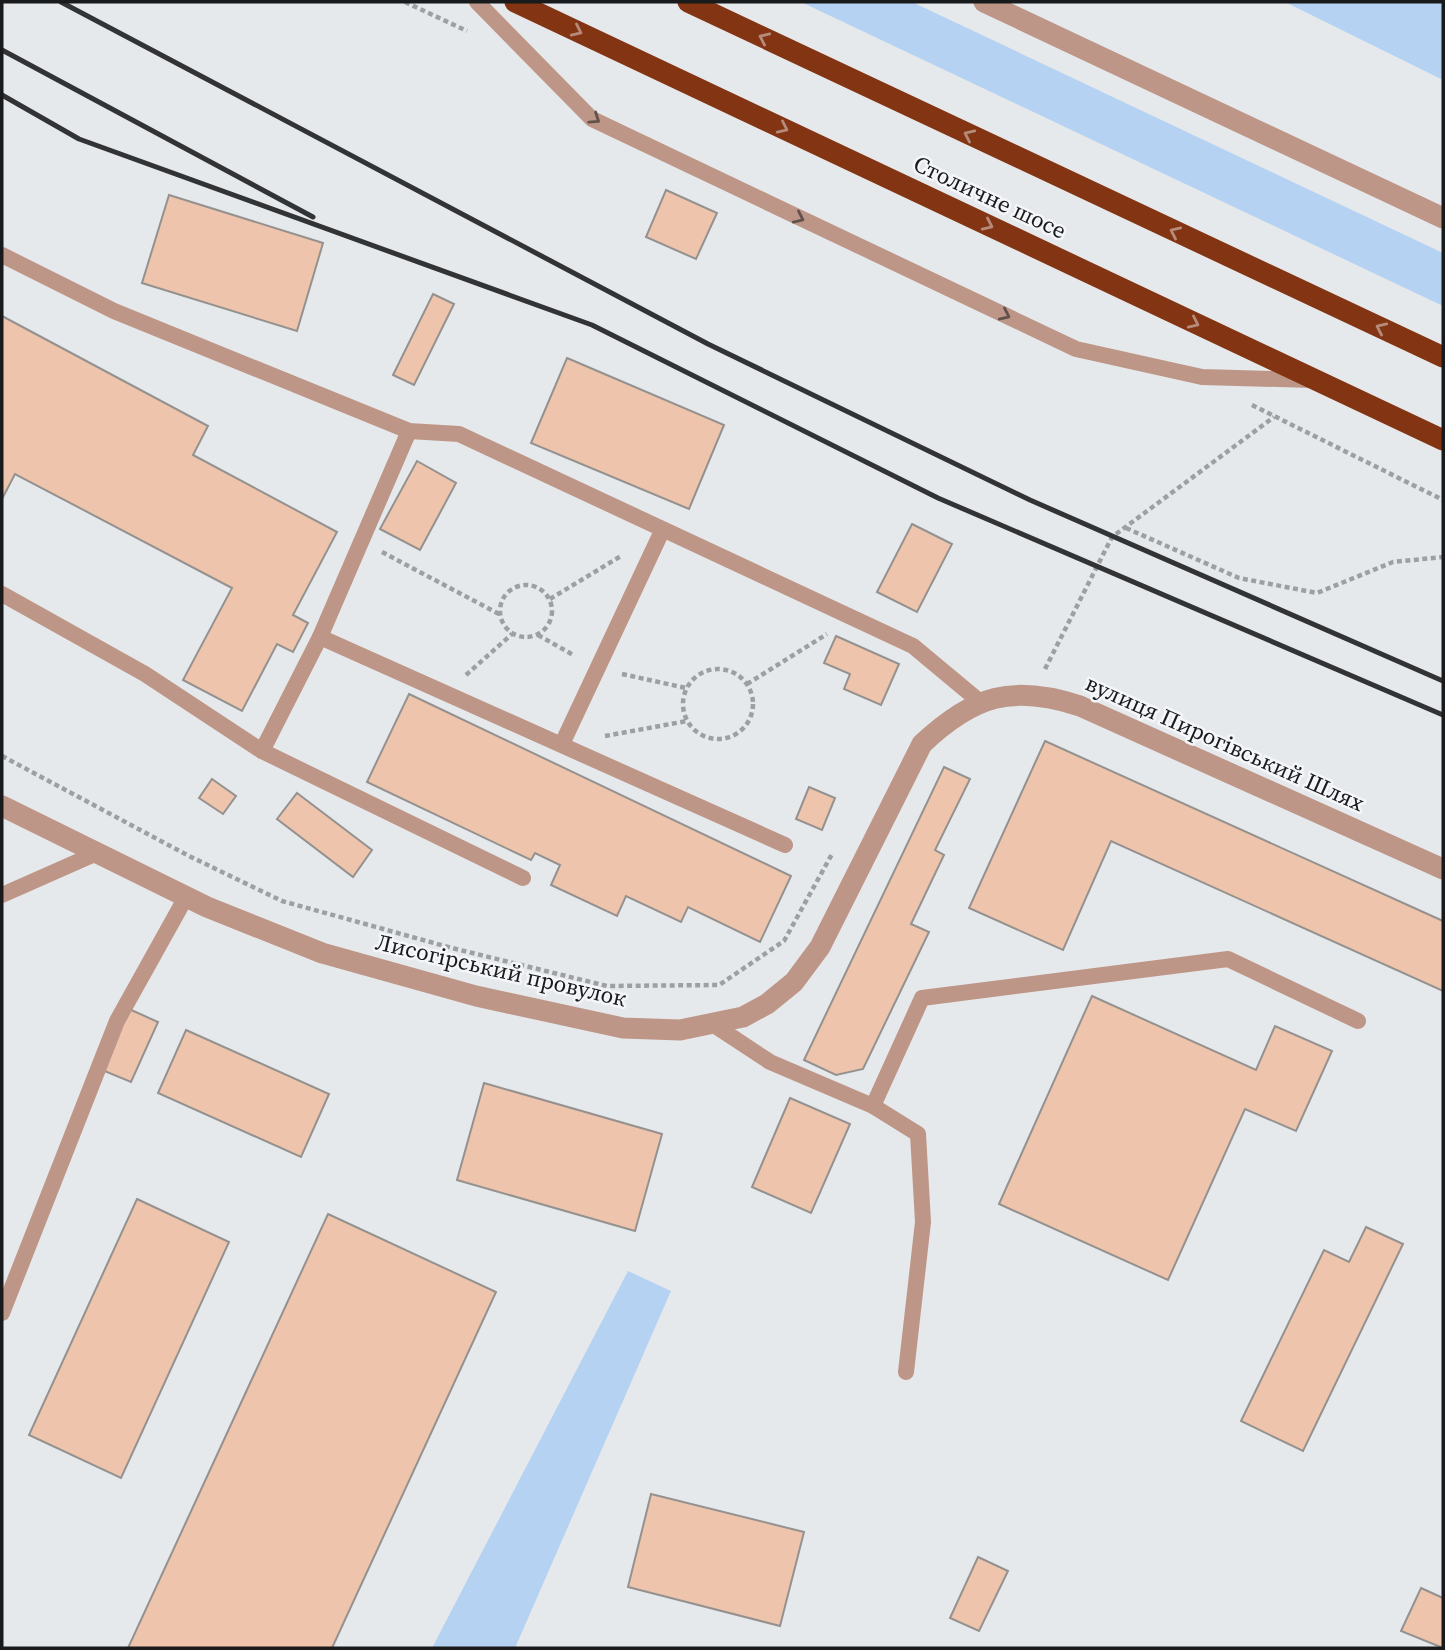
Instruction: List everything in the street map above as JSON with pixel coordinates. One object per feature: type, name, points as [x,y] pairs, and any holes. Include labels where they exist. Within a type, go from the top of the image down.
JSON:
[{"type":"highway","name":"Столичне шосе","points":[[515,2],[1443,440]]},
{"type":"highway","name":"Столичне шосе","points":[[688,2],[1443,357]]},
{"type":"street","points":[[984,2],[1443,218]]},
{"type":"street","name":"вулиця Пирогівський Шлях","points":[[979,701],[1018,693],[1048,696],[1080,706],[1443,869]]},
{"type":"street","name":"Лисогірський провулок","points":[[2,806],[186,897],[322,953],[476,996],[623,1028],[680,1030],[743,1017],[767,1004],[794,982],[820,947],[922,744],[946,722],[979,701]]},
{"type":"lane","points":[[477,2],[592,119],[1076,349],[1202,377],[1314,380]]},
{"type":"lane","points":[[2,255],[114,311],[409,431],[459,434],[913,646],[979,701]]},
{"type":"lane","points":[[262,751],[320,637],[409,431]]},
{"type":"lane","points":[[562,744],[662,531]]},
{"type":"lane","points":[[2,594],[145,674],[262,751],[523,878]]},
{"type":"lane","points":[[320,637],[785,845]]},
{"type":"lane","points":[[2,895],[97,853]]},
{"type":"lane","points":[[2,1313],[117,1021],[186,897]]},
{"type":"lane","points":[[873,1106],[922,998],[1227,959],[1358,1021]]},
{"type":"lane","points":[[714,1025],[770,1062],[873,1106],[918,1134],[923,1222],[906,1371]]},
{"type":"path","points":[[1250,404],[1443,500]]},
{"type":"path","points":[[1032,694],[1112,537],[1274,417]]},
{"type":"path","points":[[1125,527],[1239,578],[1317,593],[1393,562],[1443,557]]},
{"type":"path","points":[[550,599],[662,531]]},
{"type":"path","points":[[361,541],[499,614],[512,634],[525,638],[538,635],[548,625],[552,612],[550,599],[532,585],[521,585],[506,594],[499,614]]},
{"type":"path","points":[[747,684],[852,618]]},
{"type":"path","points":[[446,692],[512,634]]},
{"type":"path","points":[[538,635],[597,668],[686,688]]},
{"type":"path","points":[[723,668],[736,673],[747,684],[753,697],[753,712],[747,725],[735,736],[721,740],[706,738],[687,721],[682,710],[686,688],[696,676],[708,670],[723,668]]},
{"type":"path","points":[[562,744],[687,721]]},
{"type":"shaded area","points":[[801,2],[912,2],[1443,253],[1443,306]]},
{"type":"shaded area","points":[[1285,2],[1443,2],[1443,80]]},
{"type":"shaded area","points":[[628,1271],[671,1291],[515,1648],[432,1648]]},
{"type":"building","points":[[666,190],[717,213],[696,259],[646,237]]},
{"type":"building","points":[[169,195],[323,243],[297,331],[142,283]]},
{"type":"building","points":[[433,294],[454,304],[414,385],[393,375]]},
{"type":"building","points":[[2,316],[208,426],[193,455],[337,532],[293,615],[308,623],[293,652],[277,644],[242,711],[183,680],[232,588],[15,474],[2,499]]},
{"type":"building","points":[[567,358],[724,425],[689,509],[531,443]]},
{"type":"building","points":[[417,461],[456,483],[420,550],[380,529]]},
{"type":"building","points":[[912,524],[952,544],[917,612],[877,592]]},
{"type":"building","points":[[836,636],[899,664],[881,705],[844,689],[850,674],[824,663]]},
{"type":"building","points":[[409,694],[791,876],[760,942],[688,907],[681,922],[626,896],[617,916],[551,885],[560,865],[535,853],[531,860],[367,782]]},
{"type":"building","points":[[1045,741],[1443,921],[1443,991],[1111,841],[1063,950],[969,908]]},
{"type":"building","points":[[944,767],[970,779],[935,850],[944,855],[911,924],[929,932],[863,1069],[836,1075],[804,1060]]},
{"type":"building","points":[[212,779],[236,796],[223,814],[199,798]]},
{"type":"building","points":[[809,787],[835,798],[822,830],[796,819]]},
{"type":"building","points":[[297,793],[372,850],[353,877],[277,819]]},
{"type":"building","points":[[1092,996],[1256,1070],[1275,1026],[1332,1051],[1296,1131],[1245,1109],[1168,1280],[999,1204]]},
{"type":"building","points":[[129,1009],[158,1022],[131,1082],[102,1070]]},
{"type":"building","points":[[186,1030],[329,1094],[301,1157],[158,1093]]},
{"type":"building","points":[[484,1083],[662,1134],[635,1231],[457,1180]]},
{"type":"building","points":[[790,1098],[850,1124],[811,1213],[752,1187]]},
{"type":"building","points":[[137,1199],[229,1242],[121,1478],[29,1435]]},
{"type":"building","points":[[328,1214],[496,1292],[332,1648],[128,1648]]},
{"type":"building","points":[[1366,1227],[1403,1244],[1303,1451],[1241,1421],[1324,1250],[1349,1262]]},
{"type":"building","points":[[651,1494],[804,1532],[780,1626],[628,1587]]},
{"type":"building","points":[[978,1557],[1008,1571],[979,1631],[950,1618]]},
{"type":"building","points":[[1421,1588],[1443,1598],[1443,1648],[1401,1631]]},
{"type":"railway","points":[[61,2],[708,344],[1030,500],[1443,681]]},
{"type":"railway","points":[[2,50],[313,217]]},
{"type":"railway","points":[[2,95],[79,139],[592,325],[938,498],[1443,715]]}]
